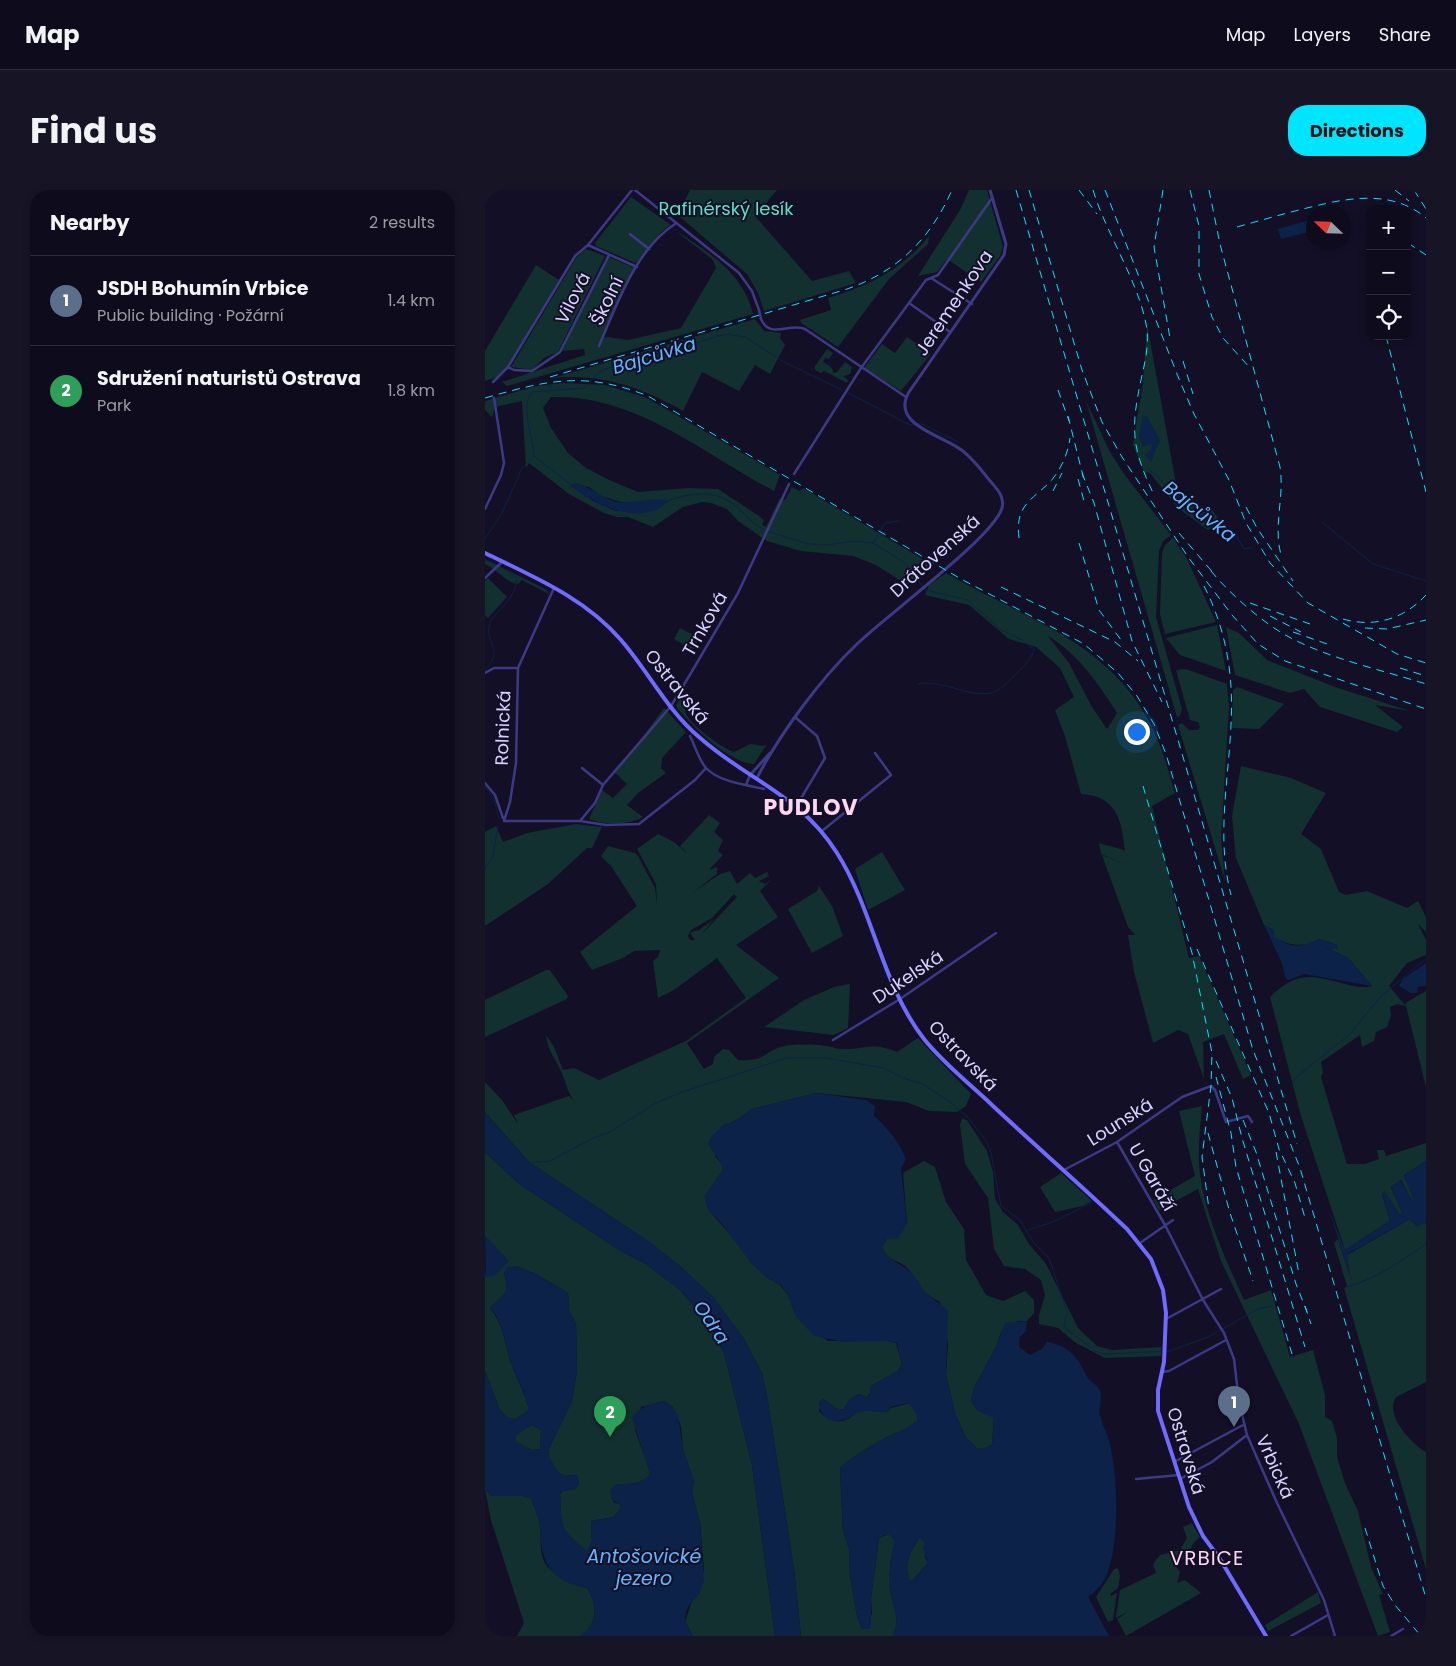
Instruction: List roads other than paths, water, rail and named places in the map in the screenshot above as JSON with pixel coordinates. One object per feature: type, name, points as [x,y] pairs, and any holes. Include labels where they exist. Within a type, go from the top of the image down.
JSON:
[{"type":"main road","name":"Ostravská","points":[[485,553],[554,587],[581,603],[610,627],[696,735],[797,805],[822,831],[843,861],[887,973],[922,1036],[939,1055],[1140,1242],[1159,1275],[1164,1299],[1166,1319],[1164,1356],[1158,1390],[1158,1411],[1179,1477],[1189,1508],[1199,1528],[1266,1636]]},
{"type":"street","points":[[493,382],[508,367],[575,256],[588,245],[633,190],[739,273],[752,291],[765,326],[772,330],[795,327],[805,329],[906,397]]},
{"type":"street","name":"Jeremenkova","points":[[906,397],[972,304],[1006,250],[990,190]]},
{"type":"street","points":[[794,474],[861,368],[926,280],[938,275],[992,198]]},
{"type":"street","name":"Školní","points":[[599,346],[637,267],[662,232],[676,224]]},
{"type":"street","points":[[629,234],[649,249]]},
{"type":"street","name":"Školní","points":[[588,245],[637,267]]},
{"type":"street","name":"Vilová","points":[[508,367],[513,370],[532,371],[560,352],[609,255]]},
{"type":"street","points":[[931,278],[972,304]]},
{"type":"street","points":[[909,304],[952,333]]},
{"type":"street","name":"Drátovenská","points":[[757,778],[770,753],[830,672],[850,650],[983,532],[998,515],[1002,504],[999,492],[964,452],[913,423],[907,413],[906,397]]},
{"type":"street","points":[[485,509],[501,475],[504,463],[494,398]]},
{"type":"street","name":"Trnková","points":[[603,786],[671,706],[736,596],[789,484]]},
{"type":"street","points":[[485,578],[502,562]]},
{"type":"street","name":"Rolnická","points":[[503,818],[510,802],[516,764],[518,668],[554,587]]},
{"type":"street","name":"Rolnická","points":[[485,672],[494,668],[518,668]]},
{"type":"street","points":[[796,718],[817,736],[825,758],[797,805]]},
{"type":"street","name":"Ostravská","points":[[691,736],[706,768]]},
{"type":"street","name":"Drátovenská","points":[[751,774],[765,756],[770,753]]},
{"type":"street","points":[[822,831],[891,775],[875,753]]},
{"type":"street","points":[[580,821],[595,803],[603,786],[582,768]]},
{"type":"street","points":[[503,818],[504,821],[580,821],[606,826],[641,824],[695,780],[706,768],[718,776],[764,789]]},
{"type":"street","points":[[746,785],[751,774]]},
{"type":"street","name":"Rolnická","points":[[485,783],[495,795],[503,818]]},
{"type":"street","name":"Dukelská","points":[[833,1040],[900,999],[996,932]]},
{"type":"street","name":"Lounská","points":[[1063,1170],[1117,1142],[1182,1096],[1211,1086],[1215,1090],[1226,1122],[1244,1115],[1248,1116],[1252,1122]]},
{"type":"street","name":"U Garáží","points":[[1117,1142],[1165,1225]]},
{"type":"street","points":[[1140,1242],[1173,1220]]},
{"type":"street","name":"Vrbická","points":[[1165,1225],[1203,1300],[1224,1334],[1234,1360],[1247,1435],[1274,1497],[1324,1600],[1335,1636]]},
{"type":"street","points":[[1166,1319],[1221,1289]]},
{"type":"street","points":[[1162,1372],[1169,1371],[1226,1340]]},
{"type":"street","points":[[1175,1462],[1244,1424]]},
{"type":"street","points":[[1136,1479],[1179,1477],[1212,1462],[1247,1435]]},
{"type":"street","points":[[1291,1636],[1328,1614]]},
{"type":"street","points":[[1391,1636],[1403,1629]]},
{"type":"water","points":[[1306,221],[1306,233],[1281,239],[1278,229]]},
{"type":"water","points":[[1143,415],[1148,418],[1160,440],[1151,462],[1145,455],[1151,450],[1152,444],[1143,447],[1139,436]]},
{"type":"water","points":[[576,483],[618,502],[658,499],[669,501],[658,509],[645,513],[618,511],[592,500],[570,485]]},
{"type":"water","points":[[1264,925],[1274,930],[1273,937],[1287,944],[1297,946],[1320,939],[1337,945],[1338,949],[1326,948],[1348,958],[1372,986],[1304,974],[1289,980],[1286,979],[1281,961]]},
{"type":"water","points":[[1426,963],[1426,986],[1418,987],[1417,993],[1411,993],[1399,986],[1403,979]]},
{"type":"water","points":[[816,1093],[866,1100],[875,1106],[874,1116],[893,1136],[906,1159],[901,1168],[907,1223],[898,1239],[887,1238],[882,1248],[888,1257],[914,1275],[925,1292],[948,1311],[946,1375],[955,1413],[965,1436],[976,1448],[982,1449],[992,1445],[994,1418],[978,1411],[971,1401],[974,1388],[996,1347],[1005,1323],[1027,1321],[1026,1331],[1020,1337],[1019,1347],[1030,1355],[1042,1349],[1047,1342],[1067,1349],[1080,1363],[1087,1377],[1099,1389],[1101,1395],[1100,1415],[1112,1454],[1116,1489],[1116,1526],[1107,1574],[1104,1581],[1088,1597],[1109,1636],[893,1636],[896,1612],[890,1589],[890,1577],[891,1558],[895,1541],[888,1534],[879,1538],[871,1598],[871,1628],[862,1630],[857,1616],[850,1576],[849,1549],[843,1531],[840,1468],[887,1437],[915,1423],[918,1420],[917,1414],[909,1403],[891,1407],[887,1412],[860,1412],[836,1421],[824,1416],[819,1402],[823,1399],[839,1410],[844,1409],[850,1399],[860,1394],[866,1397],[870,1395],[871,1386],[898,1371],[902,1364],[897,1343],[888,1341],[843,1342],[814,1336],[796,1316],[788,1295],[781,1285],[766,1277],[751,1263],[708,1209],[704,1196],[723,1170],[721,1163],[708,1144],[710,1138],[722,1126],[737,1120],[752,1109]],"holes":[[[920,1538],[925,1543],[923,1548],[928,1563],[911,1582],[907,1571],[908,1559]]]},
{"type":"water","name":"Odra","points":[[485,1112],[529,1162],[648,1241],[680,1266],[712,1296],[744,1339],[762,1373],[768,1402],[794,1569],[801,1636],[775,1636],[752,1465],[724,1353],[707,1321],[680,1290],[646,1264],[619,1250],[518,1183],[485,1152]]},
{"type":"water","points":[[1426,1161],[1426,1223],[1418,1226],[1410,1219],[1351,1252],[1347,1255],[1350,1276],[1329,1210],[1345,1250],[1390,1221],[1382,1193],[1384,1191],[1400,1214],[1402,1213],[1391,1187],[1400,1180],[1415,1204],[1404,1175]]},
{"type":"water","points":[[485,1236],[509,1261],[494,1276],[486,1277]]},
{"type":"water","name":"Antošovické jezero","points":[[516,1266],[536,1274],[568,1293],[569,1310],[576,1324],[577,1370],[572,1401],[549,1448],[548,1455],[558,1472],[565,1476],[577,1475],[579,1484],[575,1489],[563,1491],[560,1494],[561,1514],[567,1532],[587,1551],[592,1541],[591,1521],[614,1517],[621,1508],[620,1504],[612,1500],[610,1490],[616,1484],[639,1482],[650,1474],[632,1418],[642,1408],[664,1401],[672,1406],[678,1415],[683,1450],[694,1481],[692,1493],[700,1523],[704,1581],[699,1594],[686,1611],[685,1622],[693,1636],[580,1636],[586,1631],[593,1620],[594,1607],[591,1594],[587,1588],[564,1581],[550,1568],[543,1551],[540,1524],[531,1498],[522,1496],[492,1496],[485,1490],[485,1371],[499,1408],[506,1417],[515,1419],[529,1410],[512,1366],[498,1320],[490,1307],[505,1293],[504,1273],[507,1267]],"holes":[[[532,1425],[541,1430],[540,1449],[532,1450],[516,1442],[516,1435]]]},
{"type":"waterway","name":"Bajcůvka","points":[[485,539],[502,513],[522,468],[534,456],[527,415],[528,399],[532,392],[584,388],[598,373],[605,369],[726,334],[745,337],[784,362],[842,390]]},
{"type":"waterway","name":"Bajcůvka","points":[[848,393],[910,425],[914,424]]},
{"type":"waterway","name":"Bajcůvka","points":[[918,424],[922,424],[958,442]]},
{"type":"waterway","points":[[534,456],[570,484]]},
{"type":"waterway","name":"Bajcůvka","points":[[1147,468],[1204,518],[1236,535],[1244,549],[1252,548]]},
{"type":"waterway","points":[[668,501],[702,494],[719,496],[734,505],[764,530]]},
{"type":"waterway","points":[[769,532],[809,544],[827,545],[854,541],[873,543],[885,523],[899,521]]},
{"type":"waterway","name":"Bajcůvka","points":[[1322,522],[1373,564],[1426,581]]},
{"type":"waterway","points":[[873,543],[905,563],[925,590],[968,600],[999,629],[1022,640],[1034,649],[1021,669],[1001,688],[991,693],[974,693],[937,684],[918,684]]},
{"type":"waterway","points":[[485,560],[495,564]]},
{"type":"waterway","points":[[485,670],[494,657],[489,626],[494,616],[508,601],[517,578],[500,566]]},
{"type":"waterway","points":[[485,786],[494,799],[499,819]]},
{"type":"waterway","points":[[485,869],[493,856],[498,826]]},
{"type":"waterway","points":[[1293,1084],[1295,1078],[1349,1035],[1381,996],[1426,959]]},
{"type":"waterway","points":[[531,1163],[550,1161],[593,1138],[610,1132],[656,1103],[682,1092],[787,1058],[826,1058],[884,1068],[903,1078],[923,1084],[953,1104],[968,1118],[987,1142],[991,1153],[1001,1206],[1020,1220],[1033,1242],[1049,1258],[1067,1312],[1064,1327],[1095,1351],[1105,1354],[1170,1351],[1208,1337],[1258,1309],[1272,1306]]},
{"type":"waterway","points":[[1025,1231],[1053,1222],[1091,1203]]},
{"type":"waterway","points":[[1347,1287],[1378,1274],[1426,1244]]},
{"type":"railway","points":[[550,377],[863,283],[895,264],[922,239],[943,208],[952,190]]},
{"type":"railway","points":[[1016,190],[1297,1144]]},
{"type":"railway","points":[[1029,190],[1082,370],[1102,422],[1122,457],[1188,557],[1232,615],[1258,644],[1285,661],[1426,709]]},
{"type":"railway","points":[[1079,190],[1097,214]]},
{"type":"railway","points":[[1093,190],[1136,291],[1146,324],[1147,352],[1137,398],[1135,440],[1142,466],[1155,497]]},
{"type":"railway","points":[[1105,190],[1194,414],[1229,480],[1246,523],[1270,563],[1308,603],[1397,654],[1426,663]]},
{"type":"railway","points":[[1163,190],[1154,247],[1170,338]]},
{"type":"railway","points":[[1190,190],[1199,226],[1199,274],[1212,317],[1223,338],[1251,369]]},
{"type":"railway","points":[[1209,190],[1220,244],[1280,467],[1281,490],[1278,535],[1282,558]]},
{"type":"railway","points":[[1395,190],[1409,201]]},
{"type":"railway","points":[[1414,190],[1426,209]]},
{"type":"railway","points":[[1237,227],[1311,207],[1371,198],[1400,203],[1426,218]]},
{"type":"railway","points":[[1411,245],[1426,255]]},
{"type":"railway","points":[[1387,340],[1426,492]]},
{"type":"railway","points":[[1183,361],[1193,394]]},
{"type":"railway","points":[[485,398],[528,387],[567,381],[605,383],[648,396],[961,579],[1084,644],[1118,673],[1137,696],[1154,724],[1166,754],[1253,1050],[1300,1168],[1426,1598]]},
{"type":"railway","points":[[1058,390],[1069,421]]},
{"type":"railway","points":[[1068,416],[1084,480]]},
{"type":"railway","points":[[1019,538],[1018,527],[1022,511],[1058,471],[1066,455],[1070,438]]},
{"type":"railway","points":[[1053,491],[1062,473]]},
{"type":"railway","points":[[1082,473],[1094,503],[1132,641],[1162,702]]},
{"type":"railway","points":[[1078,479],[1084,501]]},
{"type":"railway","points":[[1246,507],[1257,528],[1293,581]]},
{"type":"railway","points":[[1179,533],[1215,575]]},
{"type":"railway","points":[[1079,543],[1099,610],[1124,644]]},
{"type":"railway","points":[[1211,571],[1247,607],[1289,637],[1339,658],[1426,684]]},
{"type":"railway","points":[[1204,586],[1219,622],[1230,674],[1231,713],[1224,843],[1231,895]]},
{"type":"railway","points":[[1001,587],[1115,642],[1138,661]]},
{"type":"railway","points":[[1343,619],[1355,622],[1377,622],[1388,619],[1408,610],[1426,595]]},
{"type":"railway","points":[[1250,603],[1310,624]]},
{"type":"railway","points":[[1270,616],[1301,632]]},
{"type":"railway","points":[[1365,628],[1387,629],[1426,620]]},
{"type":"railway","points":[[1293,632],[1330,645]]},
{"type":"railway","points":[[1400,668],[1426,676]]},
{"type":"railway","points":[[1143,786],[1192,953],[1212,1053],[1211,1086],[1202,1157],[1209,1209]]},
{"type":"railway","points":[[1197,949],[1269,1113],[1279,1149],[1295,1183],[1305,1218]]},
{"type":"railway","points":[[1216,1061],[1232,1098],[1242,1138],[1305,1347]]},
{"type":"railway","points":[[1216,1077],[1231,1133],[1236,1167],[1292,1354]]},
{"type":"railway","points":[[1243,1120],[1256,1152],[1296,1284],[1307,1312]]},
{"type":"railway","points":[[1208,1133],[1230,1213],[1253,1281]]},
{"type":"railway","points":[[1276,1152],[1299,1274]]},
{"type":"railway","points":[[1305,1306],[1311,1324]]},
{"type":"railway","points":[[1365,1528],[1383,1586],[1395,1605],[1420,1635]]},
{"type":"place","name":"JSDH Bohumín Vrbice","points":[[1234,1427]]},
{"type":"place","name":"Sdružení naturistů Ostrava","points":[[610,1437]]},
{"type":"district","name":"PUDLOV","points":[[811,807]]},
{"type":"district","name":"VRBICE","points":[[1207,1558]]},
{"type":"park label","name":"Rafinérský lesík","points":[[726,209]]}]
